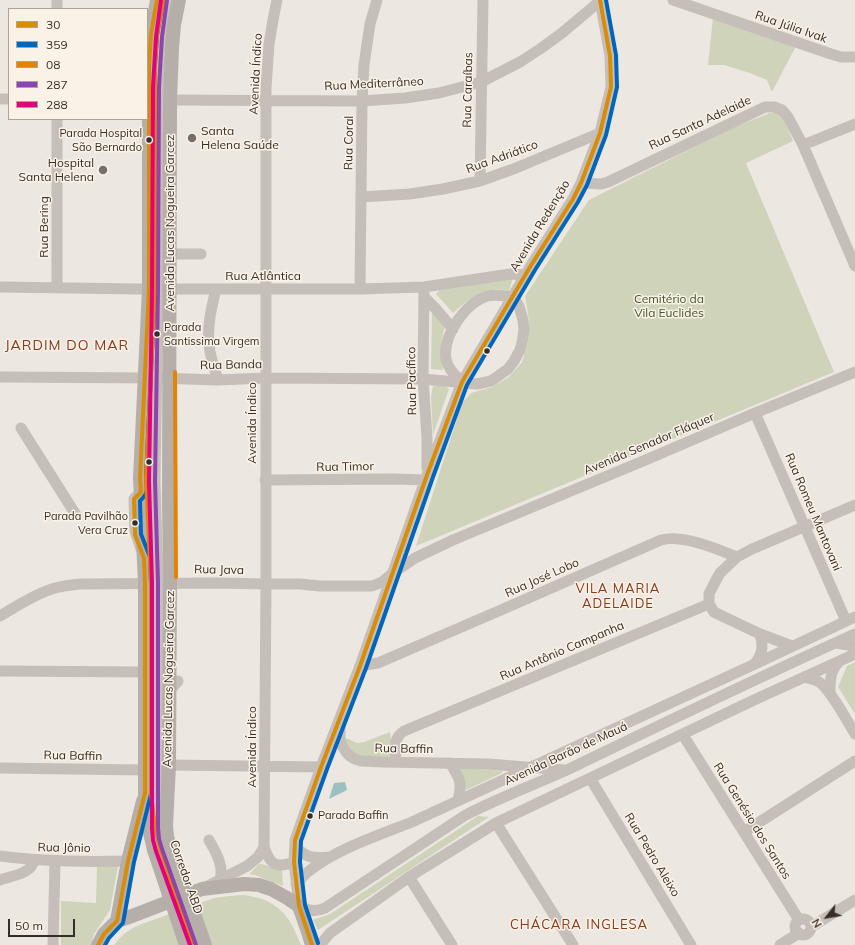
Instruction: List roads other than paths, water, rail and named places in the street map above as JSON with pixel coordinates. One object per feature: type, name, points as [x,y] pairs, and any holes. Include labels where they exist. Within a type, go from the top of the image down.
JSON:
[{"type":"main road","name":"Avenida Lucas Nogueira Garcez","points":[[157,0],[151,34],[148,103],[159,289],[157,378],[169,501],[146,672],[144,793],[149,829],[162,848],[205,945]]},
{"type":"main road","name":"Avenida Lucas Nogueira Garcez","points":[[162,848],[168,838],[166,826],[174,686],[158,583],[144,558],[140,478],[157,378],[159,289],[170,254],[170,100],[174,25],[179,0]]},
{"type":"main road","name":"Avenida Lucas Nogueira Garcez","points":[[117,921],[128,861],[144,793]]},
{"type":"main road","points":[[162,848],[186,945]]},
{"type":"main road","points":[[98,945],[104,934],[117,921],[202,889],[244,884],[259,885],[277,892],[298,906],[312,945]]},
{"type":"street","points":[[159,289],[159,87],[162,37],[167,0]]},
{"type":"street","name":"Avenida Índico","points":[[264,847],[266,584],[266,100],[269,44],[277,0]]},
{"type":"street","name":"Rua Coral","points":[[360,289],[362,101],[364,65],[370,24],[378,0]]},
{"type":"street","name":"Rua Caraíbas","points":[[480,181],[483,0]]},
{"type":"street","name":"Rua Mediterrâneo","points":[[170,100],[362,101],[405,98],[439,93],[481,82],[520,62],[562,33],[601,0]]},
{"type":"street","name":"Avenida Redenção","points":[[298,906],[294,862],[295,840],[360,666],[426,477],[462,382],[525,275],[568,208],[581,183],[600,133],[611,87],[610,56],[601,0]]},
{"type":"street","name":"Rua Júlia Ivak","points":[[673,0],[831,54],[841,57],[855,57]]},
{"type":"street","name":"Rua Santa Adelaide","points":[[581,183],[601,184],[608,182],[765,107],[774,107],[782,110],[788,117],[802,145],[855,266]]},
{"type":"street","name":"Rua Bering","points":[[57,120],[57,288]]},
{"type":"street","points":[[802,145],[855,124]]},
{"type":"street","name":"Rua Adriático","points":[[361,197],[410,194],[480,181],[516,168],[600,133]]},
{"type":"street","points":[[170,254],[201,254]]},
{"type":"street","name":"Rua Atlântica","points":[[0,287],[360,289],[425,292],[510,274],[525,275]]},
{"type":"street","points":[[216,289],[210,312],[209,343],[218,380]]},
{"type":"street","points":[[425,292],[436,309],[453,329]]},
{"type":"street","name":"Rua Pacífico","points":[[425,292],[423,379],[427,437],[426,477]]},
{"type":"street","points":[[462,382],[453,373],[446,360],[447,345],[453,329],[468,308],[486,297],[499,295],[513,297]]},
{"type":"street","name":"Rua Banda","points":[[0,377],[218,380],[265,378],[423,379],[477,384],[491,381],[508,369],[521,347],[524,330],[523,320],[519,306],[513,297]]},
{"type":"street","name":"Avenida Senador Fláquer","points":[[393,573],[415,558],[453,540],[648,460],[755,413],[855,372]]},
{"type":"street","name":"Rua Romeu Mantovani","points":[[755,413],[805,526],[850,619]]},
{"type":"street","points":[[21,428],[76,516]]},
{"type":"street","name":"Rua Timor","points":[[265,480],[393,479],[426,477]]},
{"type":"street","points":[[792,646],[760,634],[714,612],[709,604],[708,596],[720,573],[736,557],[855,505]]},
{"type":"street","name":"Rua José Lobo","points":[[360,666],[378,663],[666,538],[696,543],[723,551],[736,557]]},
{"type":"street","name":"Rua Java","points":[[0,616],[37,594],[62,586],[80,584],[217,582],[372,586],[382,582],[393,573]]},
{"type":"street","name":"Corredor ABD","points":[[158,583],[159,839],[196,945]]},
{"type":"street","name":"Rua Antônio Campanha","points":[[396,762],[396,741],[404,731],[709,604]]},
{"type":"street","name":"Avenida Barão de Mauá","points":[[296,884],[309,871],[330,857],[412,822],[850,619]]},
{"type":"street","points":[[755,664],[763,647],[760,634]]},
{"type":"street","name":"Avenida Barão de Mauá","points":[[298,906],[312,911],[325,908],[464,816],[485,805],[566,770],[671,719],[855,634]]},
{"type":"street","points":[[835,643],[855,646]]},
{"type":"street","points":[[320,945],[330,933],[409,877],[496,822],[855,654]]},
{"type":"street","points":[[830,693],[830,680],[832,672],[840,661]]},
{"type":"street","points":[[0,672],[146,672]]},
{"type":"street","points":[[804,677],[820,682],[830,693],[855,734]]},
{"type":"street","name":"Rua Baffin","points":[[339,721],[340,741],[346,752],[350,756],[361,761],[488,764],[566,770]]},
{"type":"street","name":"Rua Genésio dos Santos","points":[[683,735],[799,920]]},
{"type":"street","points":[[744,832],[851,764],[855,757]]},
{"type":"street","points":[[450,763],[461,784],[458,800]]},
{"type":"street","points":[[169,765],[322,767]]},
{"type":"street","name":"Rua Baffin","points":[[0,768],[145,770]]},
{"type":"street","name":"Rua Pedro Aleixo","points":[[590,778],[691,945]]},
{"type":"street","points":[[543,780],[550,796]]},
{"type":"street","points":[[496,822],[573,945]]},
{"type":"street","points":[[209,840],[217,855],[222,870],[220,880]]},
{"type":"street","points":[[264,847],[274,864],[284,865],[294,862]]},
{"type":"street","points":[[202,889],[242,869],[258,857],[264,847]]},
{"type":"street","name":"Avenida Barão de Mauá","points":[[294,847],[306,856],[330,857]]},
{"type":"street","points":[[217,855],[228,864],[242,869]]},
{"type":"street","name":"Rua Jônio","points":[[0,856],[55,862],[128,861]]},
{"type":"street","points":[[0,880],[29,869],[33,866],[34,860]]},
{"type":"street","points":[[52,945],[55,862]]},
{"type":"street","points":[[409,877],[452,945]]},
{"type":"street","points":[[811,926],[808,921],[802,919],[799,920],[795,928],[802,935],[808,933],[811,926],[855,900]]},
{"type":"street","points":[[780,945],[799,933]]},
{"type":"water","points":[[345,782],[347,790],[329,799],[334,783]]},
{"type":"place","name":"Santa Helena Saúde","points":[[192,138]]},
{"type":"place","name":"Parada Hospital São Bernardo","points":[[149,140]]},
{"type":"place","name":"Hospital Santa Helena","points":[[103,170]]},
{"type":"place","name":"Parada Santissima Virgem","points":[[157,334]]},
{"type":"place","name":"Parada Pavilhão Vera Cruz","points":[[135,523]]},
{"type":"place","name":"Parada Baffin","points":[[310,816]]},
{"type":"district","name":"JARDIM DO MAR","points":[[67,346]]},
{"type":"district","name":"VILA MARIA ADELAIDE","points":[[618,596]]},
{"type":"district","name":"CHÁCARA INGLESA","points":[[579,925]]},
{"type":"park label","name":"Cemitério da Vila Euclides","points":[[669,306]]}]
